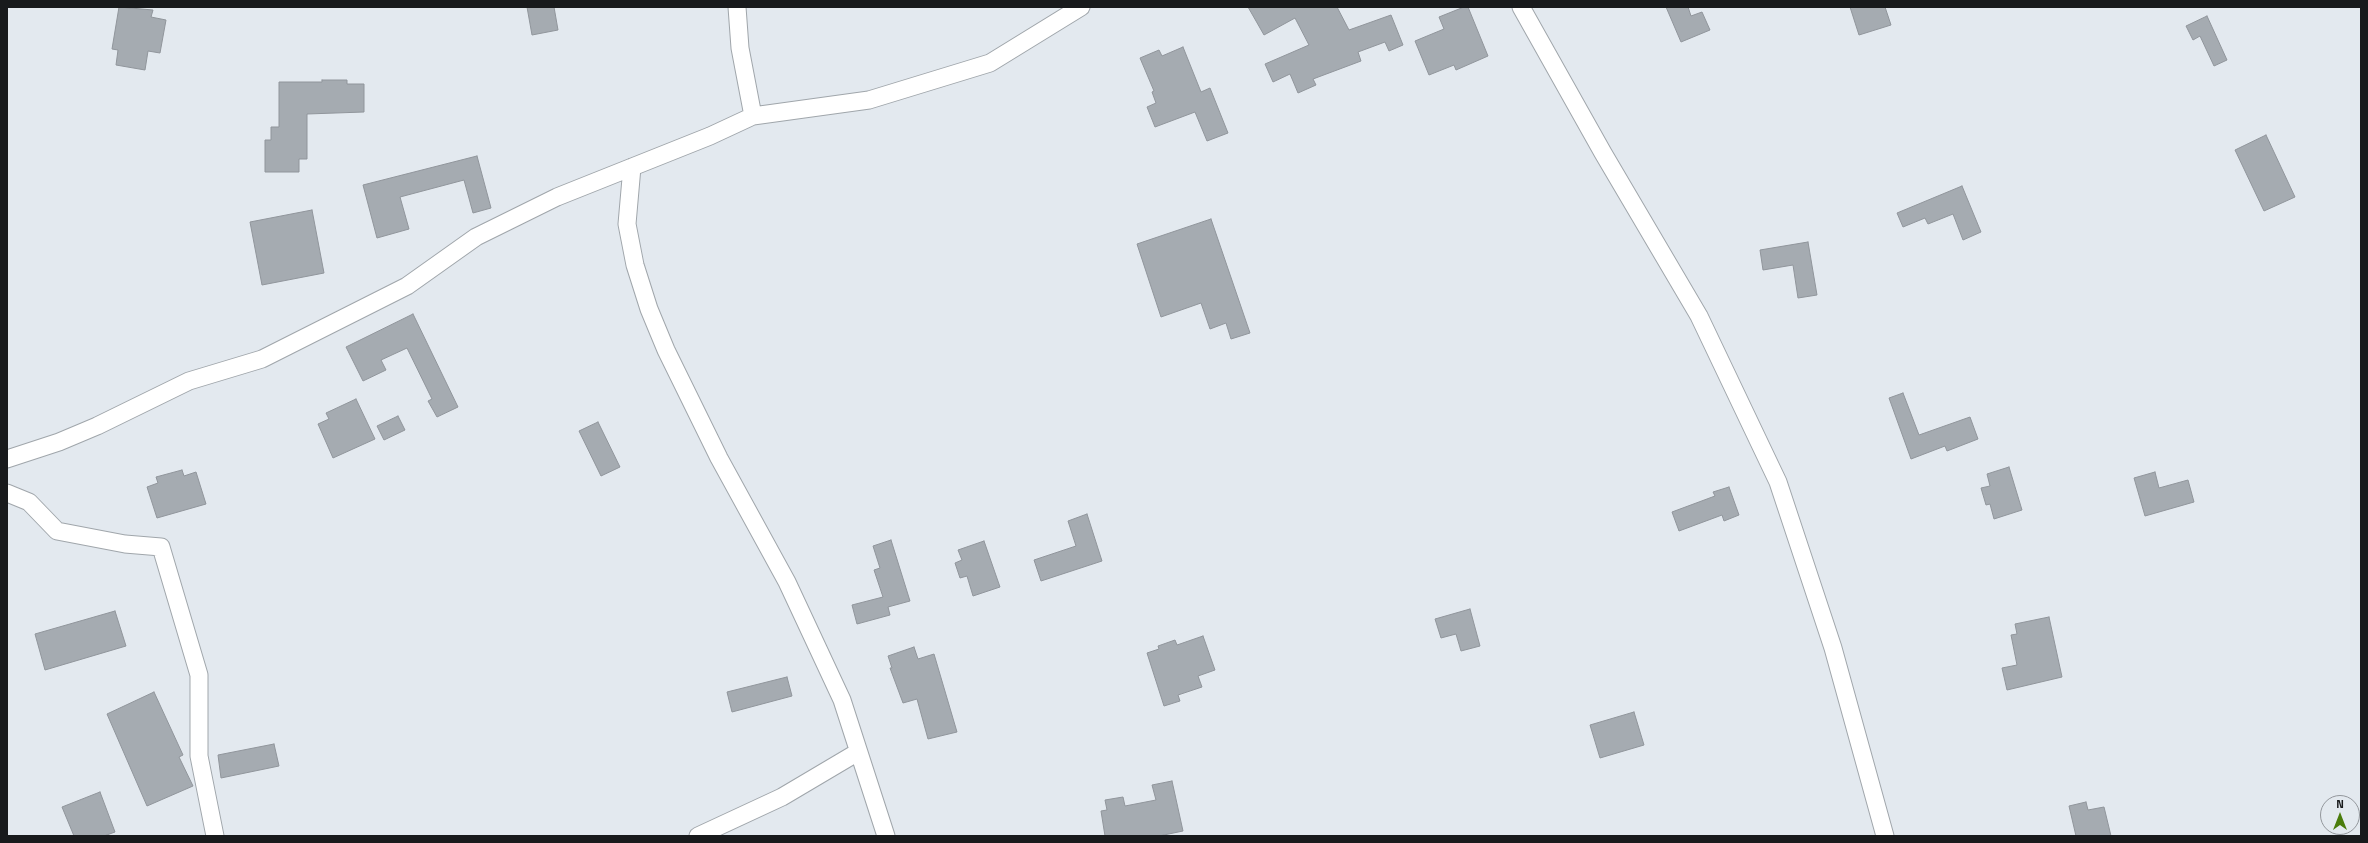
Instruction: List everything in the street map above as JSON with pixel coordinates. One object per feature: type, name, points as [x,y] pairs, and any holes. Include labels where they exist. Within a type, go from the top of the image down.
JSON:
[{"type":"street","points":[[737,7],[740,48],[753,116]]},
{"type":"street","points":[[7,459],[59,442],[97,426],[148,399],[189,381],[262,359],[407,286],[476,237],[558,197],[710,136],[753,116],[869,100],[990,63],[1081,7]]},
{"type":"street","points":[[1522,7],[1603,153],[1699,316],[1778,482],[1832,648],[1885,836]]},
{"type":"street","points":[[632,167],[627,224],[635,266],[649,309],[666,350],[719,458],[787,582],[842,700],[886,836]]},
{"type":"street","points":[[7,493],[29,502],[57,531],[125,544],[161,547],[199,675],[199,756],[215,836]]},
{"type":"street","points":[[698,836],[782,797],[858,752]]},
{"type":"building","points":[[119,7],[153,10],[151,17],[166,20],[160,53],[148,51],[145,70],[116,65],[118,50],[112,49]]},
{"type":"building","points":[[527,7],[554,7],[558,30],[532,35]]},
{"type":"building","points":[[1248,7],[1337,7],[1349,30],[1391,15],[1403,45],[1389,51],[1385,42],[1358,52],[1361,61],[1313,79],[1316,85],[1298,93],[1290,74],[1273,82],[1265,64],[1309,45],[1295,18],[1264,35]]},
{"type":"building","points":[[1464,7],[1468,7],[1488,56],[1456,70],[1454,65],[1429,75],[1415,41],[1444,29],[1439,17]]},
{"type":"building","points":[[1666,7],[1688,7],[1691,16],[1702,12],[1710,30],[1681,42]]},
{"type":"building","points":[[1850,7],[1885,7],[1891,25],[1859,35]]},
{"type":"building","points":[[2207,16],[2227,60],[2214,66],[2200,36],[2193,40],[2186,26]]},
{"type":"building","points":[[1183,47],[1201,92],[1210,88],[1228,133],[1207,141],[1195,112],[1155,127],[1147,107],[1156,103],[1152,92],[1154,91],[1140,58],[1159,50],[1162,56]]},
{"type":"building","points":[[322,80],[347,80],[347,84],[364,84],[364,112],[307,114],[307,159],[299,159],[299,172],[265,172],[265,140],[271,140],[271,127],[279,127],[279,82],[322,82]]},
{"type":"building","points":[[2266,135],[2295,197],[2264,211],[2235,150]]},
{"type":"building","points":[[477,156],[491,208],[473,213],[464,180],[400,197],[409,229],[377,238],[363,185]]},
{"type":"building","points":[[1962,186],[1981,232],[1963,240],[1953,214],[1928,224],[1925,218],[1903,227],[1897,213]]},
{"type":"building","points":[[312,210],[324,273],[262,285],[250,222]]},
{"type":"building","points":[[1211,219],[1250,333],[1231,339],[1226,323],[1210,329],[1201,303],[1161,317],[1137,244]]},
{"type":"building","points":[[1808,242],[1817,295],[1798,298],[1793,265],[1763,270],[1760,250]]},
{"type":"building","points":[[413,314],[458,407],[437,417],[428,401],[432,399],[407,348],[381,360],[386,370],[363,381],[346,347]]},
{"type":"building","points":[[1903,393],[1919,435],[1970,417],[1978,439],[1947,451],[1945,446],[1911,459],[1889,398]]},
{"type":"building","points":[[356,399],[375,439],[333,458],[318,424],[329,419],[326,413]]},
{"type":"building","points":[[398,416],[405,430],[384,440],[377,426]]},
{"type":"building","points":[[598,422],[620,467],[601,476],[579,431]]},
{"type":"building","points":[[2009,467],[2022,510],[1994,519],[1990,504],[1986,505],[1981,488],[1990,486],[1987,474]]},
{"type":"building","points":[[182,470],[184,476],[196,472],[206,504],[157,518],[147,487],[158,483],[156,477]]},
{"type":"building","points":[[2155,472],[2159,488],[2188,480],[2194,502],[2145,516],[2134,478]]},
{"type":"building","points":[[1729,487],[1739,515],[1724,521],[1722,515],[1679,531],[1672,512],[1715,496],[1713,492]]},
{"type":"building","points":[[1087,514],[1102,561],[1041,581],[1034,560],[1076,546],[1068,521]]},
{"type":"building","points":[[891,540],[910,601],[888,607],[890,615],[857,624],[852,605],[883,597],[874,570],[880,568],[873,546]]},
{"type":"building","points":[[984,541],[1000,587],[973,596],[967,576],[960,578],[955,563],[962,560],[958,550]]},
{"type":"building","points":[[1470,609],[1480,646],[1461,651],[1456,634],[1441,638],[1435,619]]},
{"type":"building","points":[[115,611],[126,646],[45,670],[35,634]]},
{"type":"building","points":[[2049,617],[2062,677],[2007,690],[2002,668],[2017,665],[2011,635],[2017,634],[2015,624]]},
{"type":"building","points":[[1203,636],[1215,670],[1198,676],[1202,687],[1178,695],[1180,701],[1164,706],[1147,653],[1159,649],[1158,646],[1175,640],[1177,645]]},
{"type":"building","points":[[914,647],[918,659],[934,654],[957,732],[928,739],[917,699],[903,703],[890,668],[892,668],[888,656]]},
{"type":"building","points":[[787,677],[792,696],[732,712],[727,692]]},
{"type":"building","points":[[154,692],[183,755],[179,757],[193,786],[147,806],[107,714]]},
{"type":"building","points":[[1634,712],[1644,745],[1600,758],[1590,725]]},
{"type":"building","points":[[274,744],[279,766],[221,778],[218,755]]},
{"type":"building","points":[[1172,781],[1183,831],[1159,836],[1105,836],[1101,811],[1107,810],[1105,800],[1123,797],[1125,806],[1156,800],[1152,785]]},
{"type":"building","points":[[100,792],[115,832],[104,836],[74,836],[62,807]]},
{"type":"building","points":[[2086,802],[2088,810],[2104,807],[2111,836],[2076,836],[2069,806]]}]
